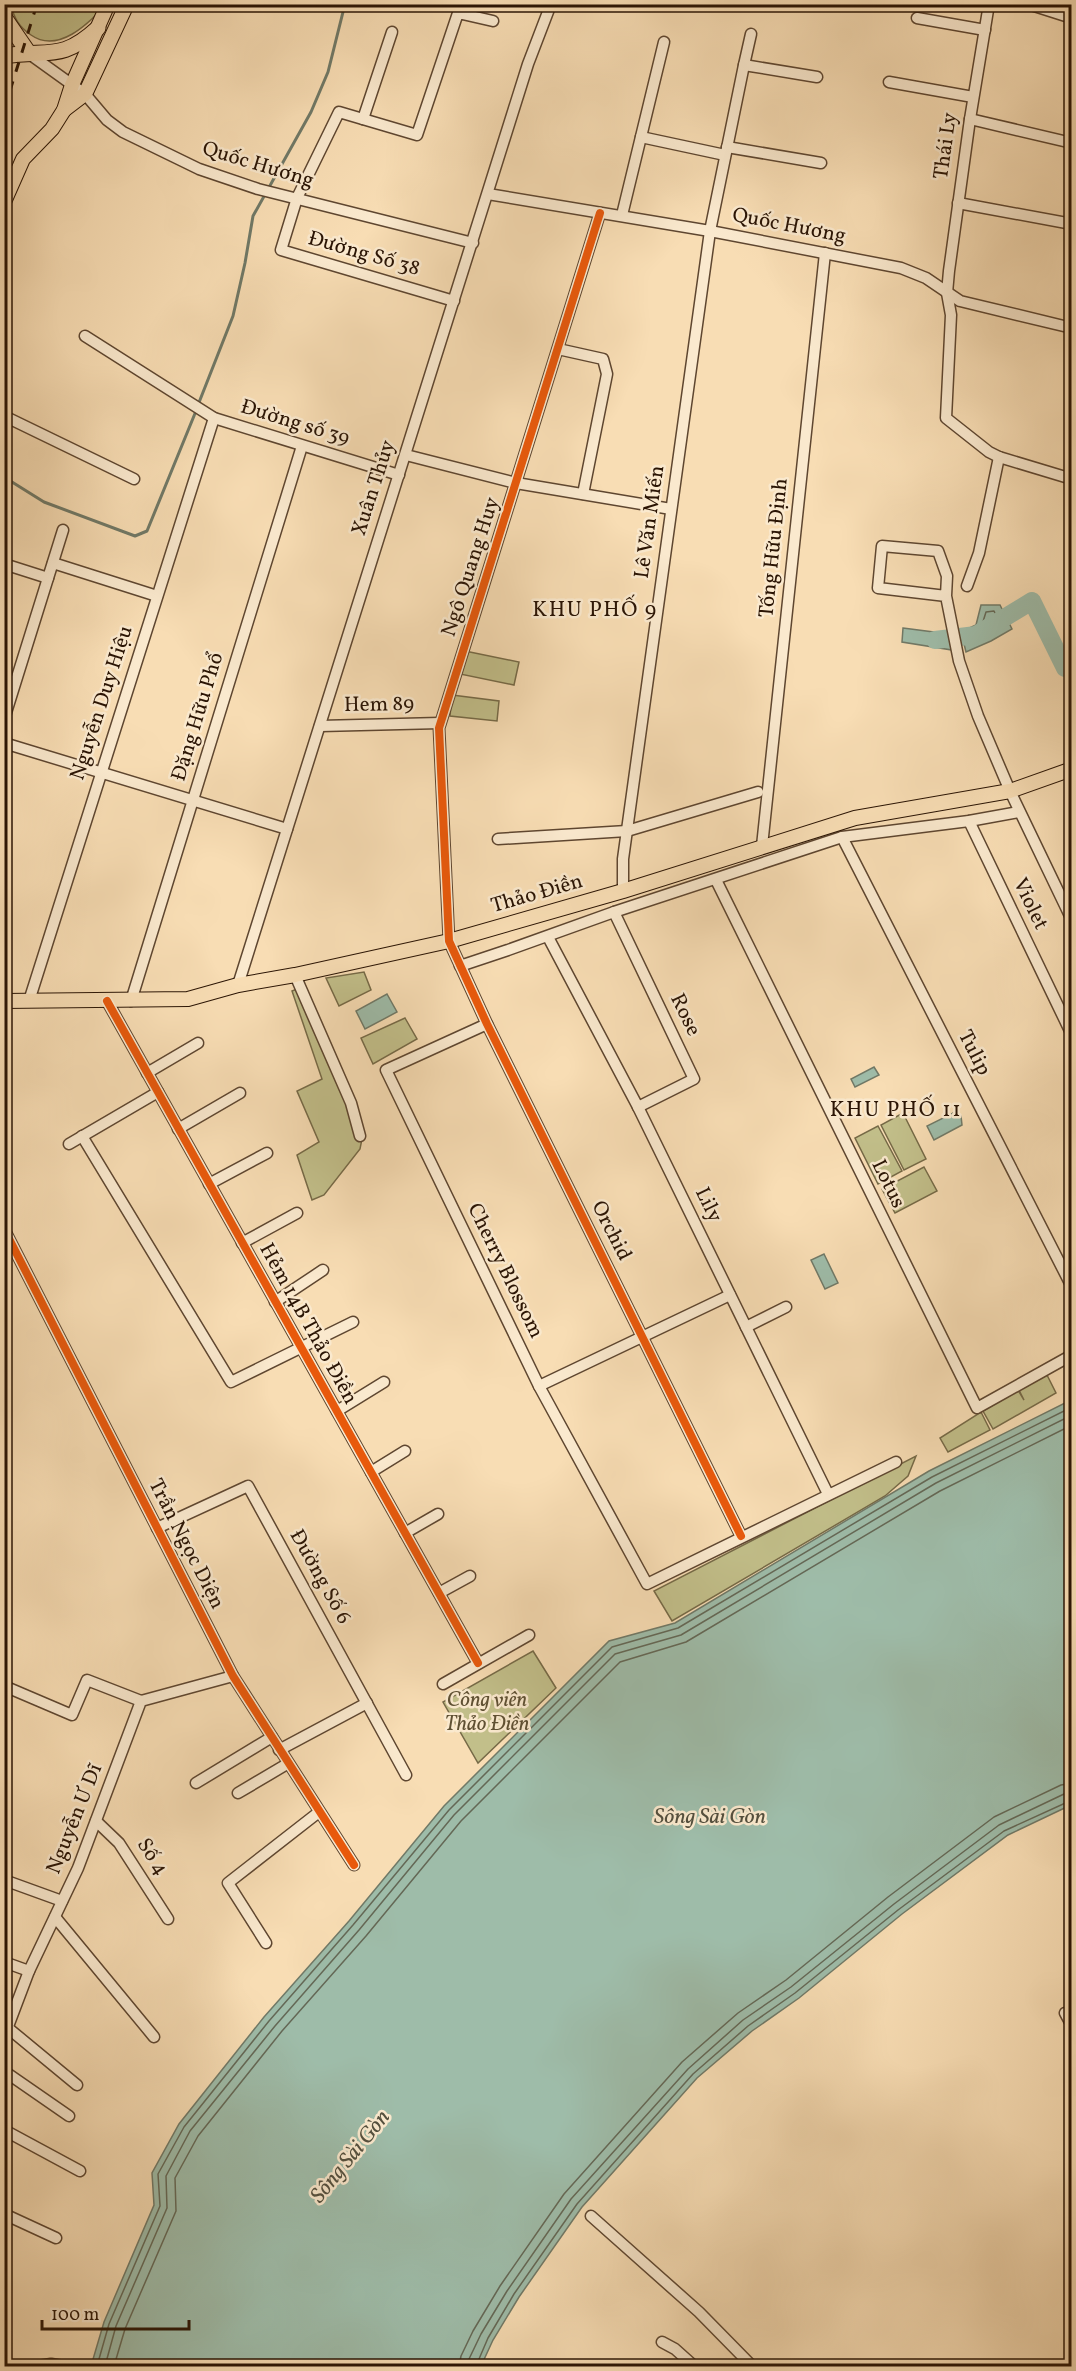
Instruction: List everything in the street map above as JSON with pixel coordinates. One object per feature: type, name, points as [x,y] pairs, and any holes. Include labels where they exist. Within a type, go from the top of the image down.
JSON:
[{"type":"highway","points":[[4,16],[28,52]]},
{"type":"highway","points":[[4,56],[28,52],[56,53],[69,49],[98,28]]},
{"type":"main road","points":[[4,202],[22,159],[52,129],[64,110],[72,85],[108,4]]},
{"type":"main road","points":[[64,110],[85,94],[127,4]]},
{"type":"main road","name":"Thảo Điền","points":[[4,1001],[188,999],[238,985],[295,975],[449,941],[623,891],[855,818],[1010,791],[1071,769]]},
{"type":"street","name":"Xuân Thủy","points":[[238,985],[528,64],[551,4]]},
{"type":"street","name":"Thái Ly","points":[[989,4],[969,119],[947,293],[951,315],[946,418],[989,452],[999,457]]},
{"type":"street","points":[[1028,4],[1071,18]]},
{"type":"street","points":[[297,198],[339,112],[417,135],[459,13],[493,21]]},
{"type":"street","points":[[917,18],[985,30]]},
{"type":"street","points":[[363,119],[392,32]]},
{"type":"street","name":"Lê Văn Miến","points":[[623,891],[623,859],[710,231],[751,34]]},
{"type":"street","points":[[622,215],[664,42]]},
{"type":"street","name":"Quốc Hương","points":[[28,52],[85,94],[108,120],[123,132],[199,169],[258,189],[473,243]]},
{"type":"street","points":[[744,65],[817,77]]},
{"type":"street","points":[[889,82],[973,97]]},
{"type":"street","points":[[969,119],[1071,143]]},
{"type":"street","points":[[641,137],[821,163]]},
{"type":"street","name":"Quốc Hương","points":[[488,194],[622,215],[901,268],[926,278],[960,301],[1071,328]]},
{"type":"street","name":"Đường Số 38","points":[[297,198],[281,250],[454,301]]},
{"type":"street","points":[[958,203],[1071,224]]},
{"type":"street","name":"Ngô Quang Huy","points":[[449,941],[440,723],[600,213]]},
{"type":"street","name":"Tống Hữu Định","points":[[762,846],[825,253]]},
{"type":"street","name":"Đường số 39","points":[[85,336],[210,415],[399,475]]},
{"type":"street","points":[[558,349],[603,359],[608,374],[583,494]]},
{"type":"street","name":"Nguyễn Duy Hiệu","points":[[29,1001],[157,596],[210,415]]},
{"type":"street","points":[[4,416],[134,479]]},
{"type":"street","name":"Đặng Hữu Phổ","points":[[131,1001],[302,446]]},
{"type":"street","points":[[405,455],[516,483],[671,509]]},
{"type":"street","points":[[967,586],[979,553],[999,457],[1071,479]]},
{"type":"street","points":[[4,719],[63,530]]},
{"type":"street","points":[[946,596],[878,588],[882,546],[938,551],[947,576],[946,596],[959,661],[978,716],[1019,812],[1071,920]]},
{"type":"street","points":[[53,562],[157,596]]},
{"type":"street","points":[[4,564],[48,578]]},
{"type":"street","name":"Hem 89","points":[[320,726],[440,723]]},
{"type":"street","points":[[4,743],[287,829]]},
{"type":"street","points":[[498,839],[627,831],[758,792]]},
{"type":"street","points":[[460,966],[614,912],[843,837],[969,821],[1019,812]]},
{"type":"street","name":"Violet","points":[[969,821],[1071,1035]]},
{"type":"street","name":"Tulip","points":[[843,837],[1071,1287]]},
{"type":"street","name":"Lotus","points":[[716,880],[977,1408],[1071,1355]]},
{"type":"street","name":"Rose","points":[[614,912],[694,1078],[638,1107]]},
{"type":"street","name":"Lily","points":[[548,937],[638,1107],[828,1494]]},
{"type":"street","name":"Orchid","points":[[449,941],[487,1024],[644,1336],[741,1536]]},
{"type":"street","points":[[295,975],[351,1103],[360,1136]]},
{"type":"street","name":"Hẻm 14B Thảo Điền","points":[[107,1001],[478,1663]]},
{"type":"street","name":"Cherry Blossom","points":[[487,1024],[386,1070],[539,1386],[647,1584],[741,1536]]},
{"type":"street","points":[[147,1074],[198,1043]]},
{"type":"street","points":[[69,1144],[158,1092]]},
{"type":"street","points":[[178,1129],[240,1093]]},
{"type":"street","points":[[82,1136],[231,1382],[353,1322]]},
{"type":"street","points":[[209,1184],[267,1153]]},
{"type":"street","points":[[242,1243],[297,1212]]},
{"type":"street","name":"Trần Ngọc Diện","points":[[4,1229],[233,1676],[287,1764],[354,1865]]},
{"type":"street","points":[[275,1302],[323,1270]]},
{"type":"street","points":[[539,1386],[730,1295]]},
{"type":"street","points":[[746,1327],[786,1307]]},
{"type":"street","points":[[337,1412],[384,1382]]},
{"type":"street","points":[[371,1472],[405,1451]]},
{"type":"street","points":[[741,1536],[896,1462]]},
{"type":"street","name":"Đường Số 6","points":[[157,1528],[248,1486],[406,1775]]},
{"type":"street","points":[[405,1533],[438,1514]]},
{"type":"street","points":[[439,1593],[470,1576]]},
{"type":"street","points":[[443,1684],[529,1635]]},
{"type":"street","points":[[4,1686],[72,1715],[87,1680],[141,1701],[233,1676]]},
{"type":"street","name":"Nguyễn Ư Dĩ","points":[[6,2032],[29,1971],[78,1868],[141,1701]]},
{"type":"street","points":[[279,1750],[367,1703]]},
{"type":"street","points":[[196,1784],[272,1737]]},
{"type":"street","points":[[238,1793],[287,1764]]},
{"type":"street","points":[[266,1943],[228,1883],[319,1812]]},
{"type":"street","name":"Số 4","points":[[96,1821],[119,1843],[168,1919]]},
{"type":"street","points":[[4,1880],[62,1901]]},
{"type":"street","points":[[55,1917],[154,2037]]},
{"type":"street","points":[[4,1962],[29,1971]]},
{"type":"street","points":[[1065,2013],[1071,2026]]},
{"type":"street","points":[[6,2032],[77,2085]]},
{"type":"street","points":[[4,2071],[69,2116]]},
{"type":"street","points":[[4,2130],[80,2171]]},
{"type":"street","points":[[4,2214],[56,2238]]},
{"type":"street","points":[[591,2216],[699,2312],[752,2367]]},
{"type":"street","points":[[662,2342],[675,2349],[694,2367]]},
{"type":"street","points":[[39,2367],[51,2364],[63,2367]]},
{"type":"green space","points":[[11,5],[106,5],[72,34],[52,41],[41,40],[23,29]]},
{"type":"green space","points":[[465,651],[519,662],[514,685],[460,674]]},
{"type":"green space","points":[[452,695],[499,701],[497,721],[450,716]]},
{"type":"green space","points":[[364,972],[371,990],[339,1006],[326,978]]},
{"type":"green space","points":[[300,988],[363,1134],[360,1149],[324,1195],[312,1200],[297,1155],[319,1142],[297,1091],[322,1079],[292,991]]},
{"type":"green space","points":[[405,1018],[417,1039],[373,1064],[361,1038]]},
{"type":"green space","points":[[903,1113],[926,1159],[904,1170],[881,1125]]},
{"type":"green space","points":[[878,1126],[902,1171],[878,1184],[855,1138]]},
{"type":"green space","points":[[924,1167],[937,1191],[895,1213],[882,1189]]},
{"type":"green space","points":[[1047,1375],[1056,1393],[993,1429],[983,1411],[1018,1390],[1024,1400],[1019,1390]]},
{"type":"green space","points":[[981,1412],[990,1430],[948,1452],[940,1438]]},
{"type":"green space","points":[[916,1456],[908,1476],[885,1496],[672,1621],[654,1591]]},
{"type":"green space","name":"Công viên Thảo Điền","points":[[533,1651],[556,1688],[478,1763],[443,1702]]},
{"type":"water","points":[[981,605],[1000,605],[1012,629],[966,652],[961,632],[976,625]]},
{"type":"water","points":[[903,628],[949,634],[952,650],[902,642]]},
{"type":"water","points":[[387,994],[397,1012],[365,1029],[356,1011]]},
{"type":"water","points":[[874,1067],[879,1075],[855,1087],[851,1079]]},
{"type":"water","points":[[955,1112],[961,1116],[962,1125],[934,1140],[927,1126]]},
{"type":"water","points":[[824,1254],[838,1283],[825,1289],[811,1260]]},
{"type":"water","name":"Sông Sài Gòn","points":[[1071,1400],[1071,1805],[1008,1835],[902,1914],[799,1998],[752,2031],[697,2078],[582,2207],[519,2297],[493,2340],[481,2366],[91,2366],[104,2322],[154,2205],[152,2173],[179,2124],[264,2017],[349,1921],[444,1806],[609,1641],[675,1623],[929,1471]]},
{"type":"waterway","points":[[198,405],[233,316],[253,216],[311,112],[328,72],[345,4]]},
{"type":"waterway","points":[[4,477],[44,502],[135,536],[147,531],[196,411]]},
{"type":"waterway","points":[[935,640],[976,635],[1032,601],[1065,668],[1072,669]]},
{"type":"railway","points":[[4,110],[37,4]]},
{"type":"cycle path","points":[[600,213],[439,728],[449,941],[487,1024],[741,1536]]},
{"type":"cycle path","points":[[107,1001],[478,1663]]},
{"type":"cycle path","points":[[4,1229],[233,1676],[354,1865]]},
{"type":"district","name":"KHU PHỐ 9","points":[[595,610]]},
{"type":"district","name":"KHU PHỐ 11","points":[[896,1110]]}]
